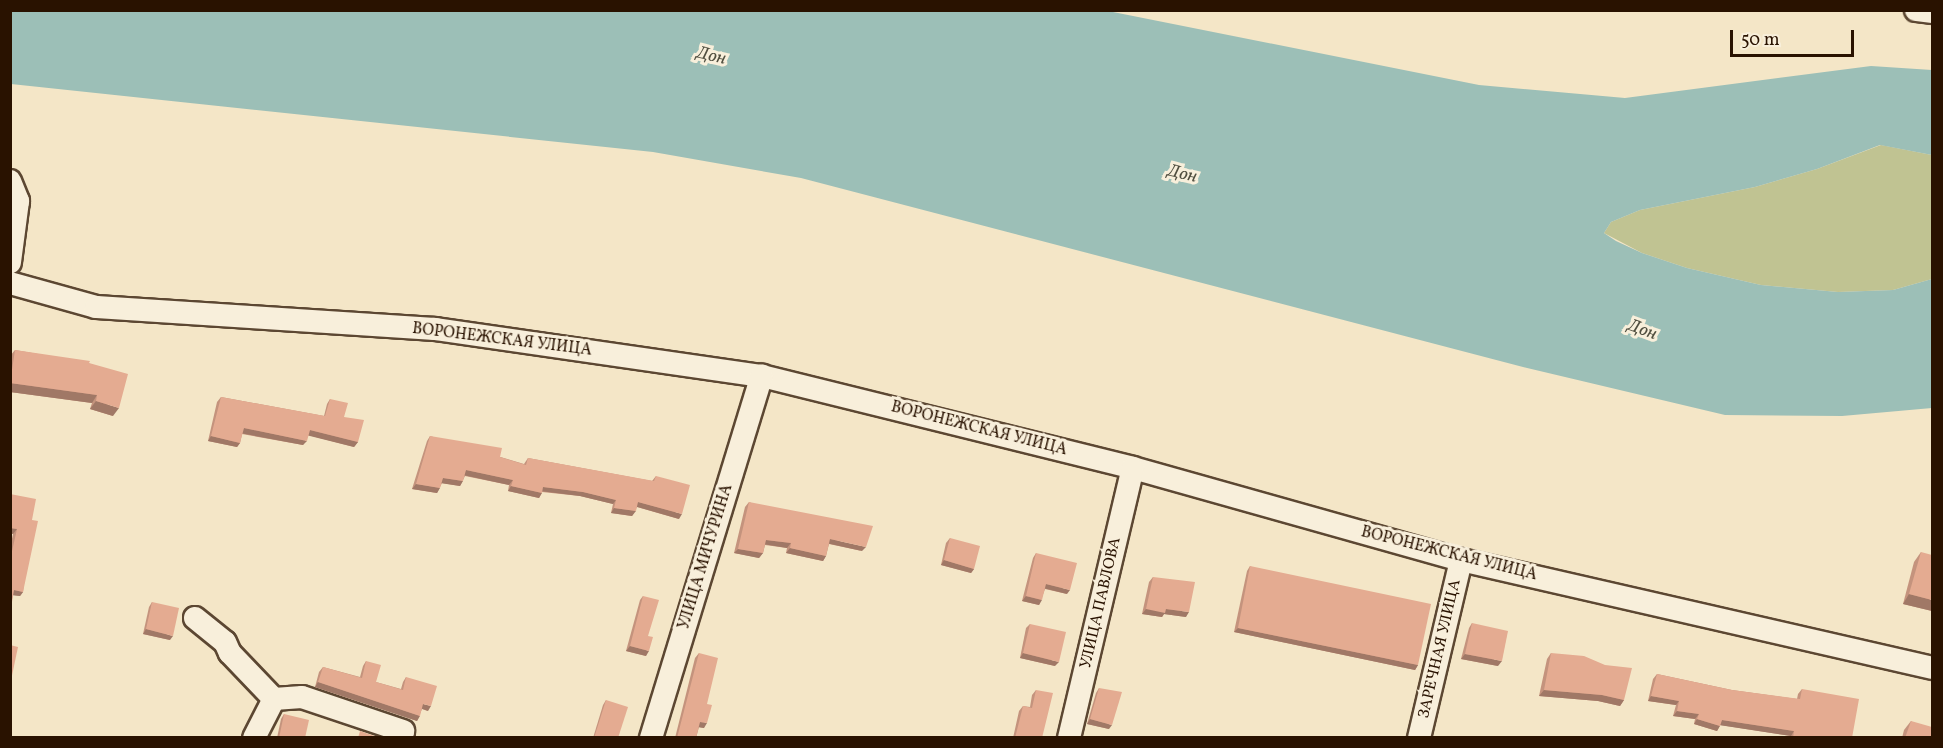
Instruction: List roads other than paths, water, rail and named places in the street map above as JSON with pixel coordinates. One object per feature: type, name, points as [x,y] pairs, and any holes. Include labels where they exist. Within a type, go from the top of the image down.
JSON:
[{"type":"street","points":[[1917,10],[1932,12]]},
{"type":"street","points":[[10,181],[18,201],[10,262]]},
{"type":"street","name":"ВОРОНЕЖСКАЯ УЛИЦА","points":[[10,282],[96,307],[435,329],[762,375],[1133,468],[1461,560],[1932,668]]},
{"type":"street","name":"УЛИЦА МИЧУРИНА","points":[[651,738],[762,375]]},
{"type":"street","name":"УЛИЦА ПАВЛОВА","points":[[1069,738],[1133,468]]},
{"type":"street","name":"ЗАРЕЧНАЯ УЛИЦА","points":[[1419,738],[1461,560]]},
{"type":"street","points":[[195,618],[225,642],[230,653],[274,699],[302,698],[403,731]]},
{"type":"street","points":[[254,738],[274,699]]},
{"type":"water","name":"Дон","points":[[11,10],[1108,11],[1479,85],[1625,98],[1871,66],[1932,70],[1932,155],[1880,145],[1817,169],[1755,187],[1640,210],[1611,222],[1604,233],[1642,253],[1687,268],[1761,285],[1838,292],[1893,290],[1932,279],[1932,408],[1842,416],[1725,415],[1523,367],[801,178],[653,152],[11,84]]}]
